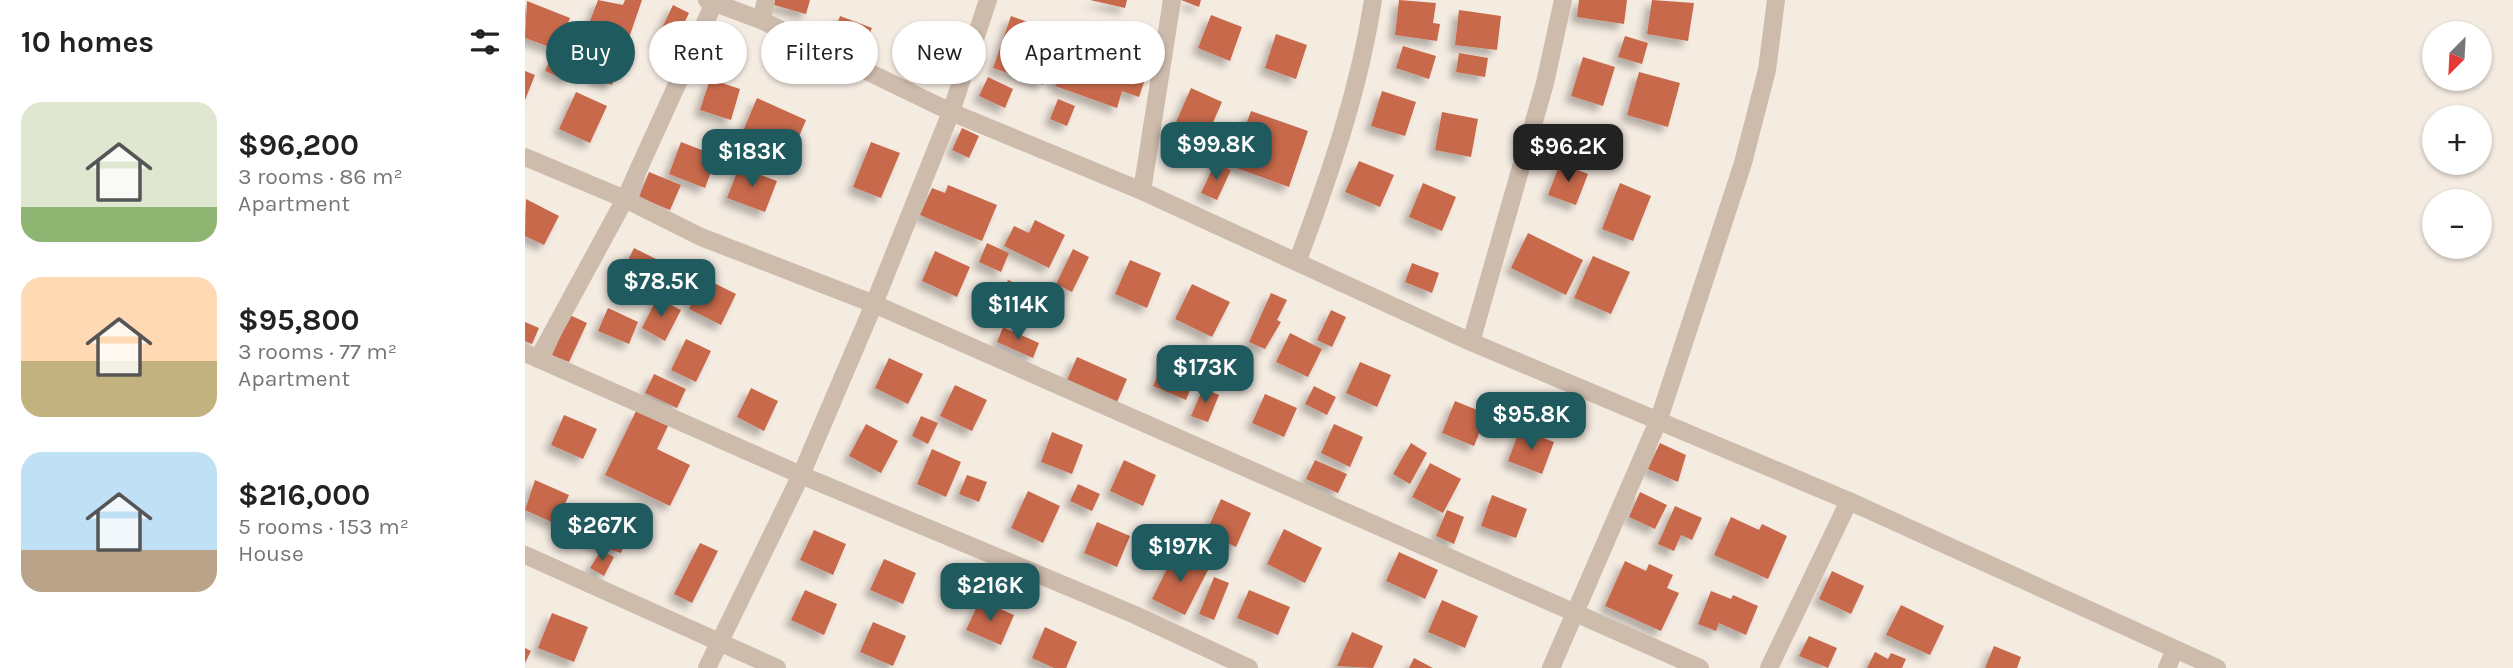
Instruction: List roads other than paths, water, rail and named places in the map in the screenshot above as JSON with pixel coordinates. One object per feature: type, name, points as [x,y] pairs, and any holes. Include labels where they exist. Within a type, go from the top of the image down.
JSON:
[{"type":"street","points":[[761,20],[766,0]]},
{"type":"street","points":[[707,668],[801,475],[874,304],[951,112],[988,0]]},
{"type":"street","points":[[1142,191],[1172,0]]},
{"type":"street","points":[[1471,342],[1545,83],[1563,0]]},
{"type":"street","points":[[1551,668],[1659,419],[1743,163],[1767,70],[1776,0]]},
{"type":"street","points":[[1249,668],[1133,614],[801,475],[532,356],[625,199],[710,1],[761,20],[951,112],[1142,191],[1471,342],[1850,501],[2217,668]]},
{"type":"street","points":[[1298,261],[1346,124],[1361,70],[1368,1]]},
{"type":"street","points":[[525,157],[625,199],[701,237],[874,304],[1700,668]]},
{"type":"street","points":[[1769,668],[1850,501]]},
{"type":"street","points":[[525,555],[777,668]]},
{"type":"street","points":[[2167,668],[2175,649]]}]
